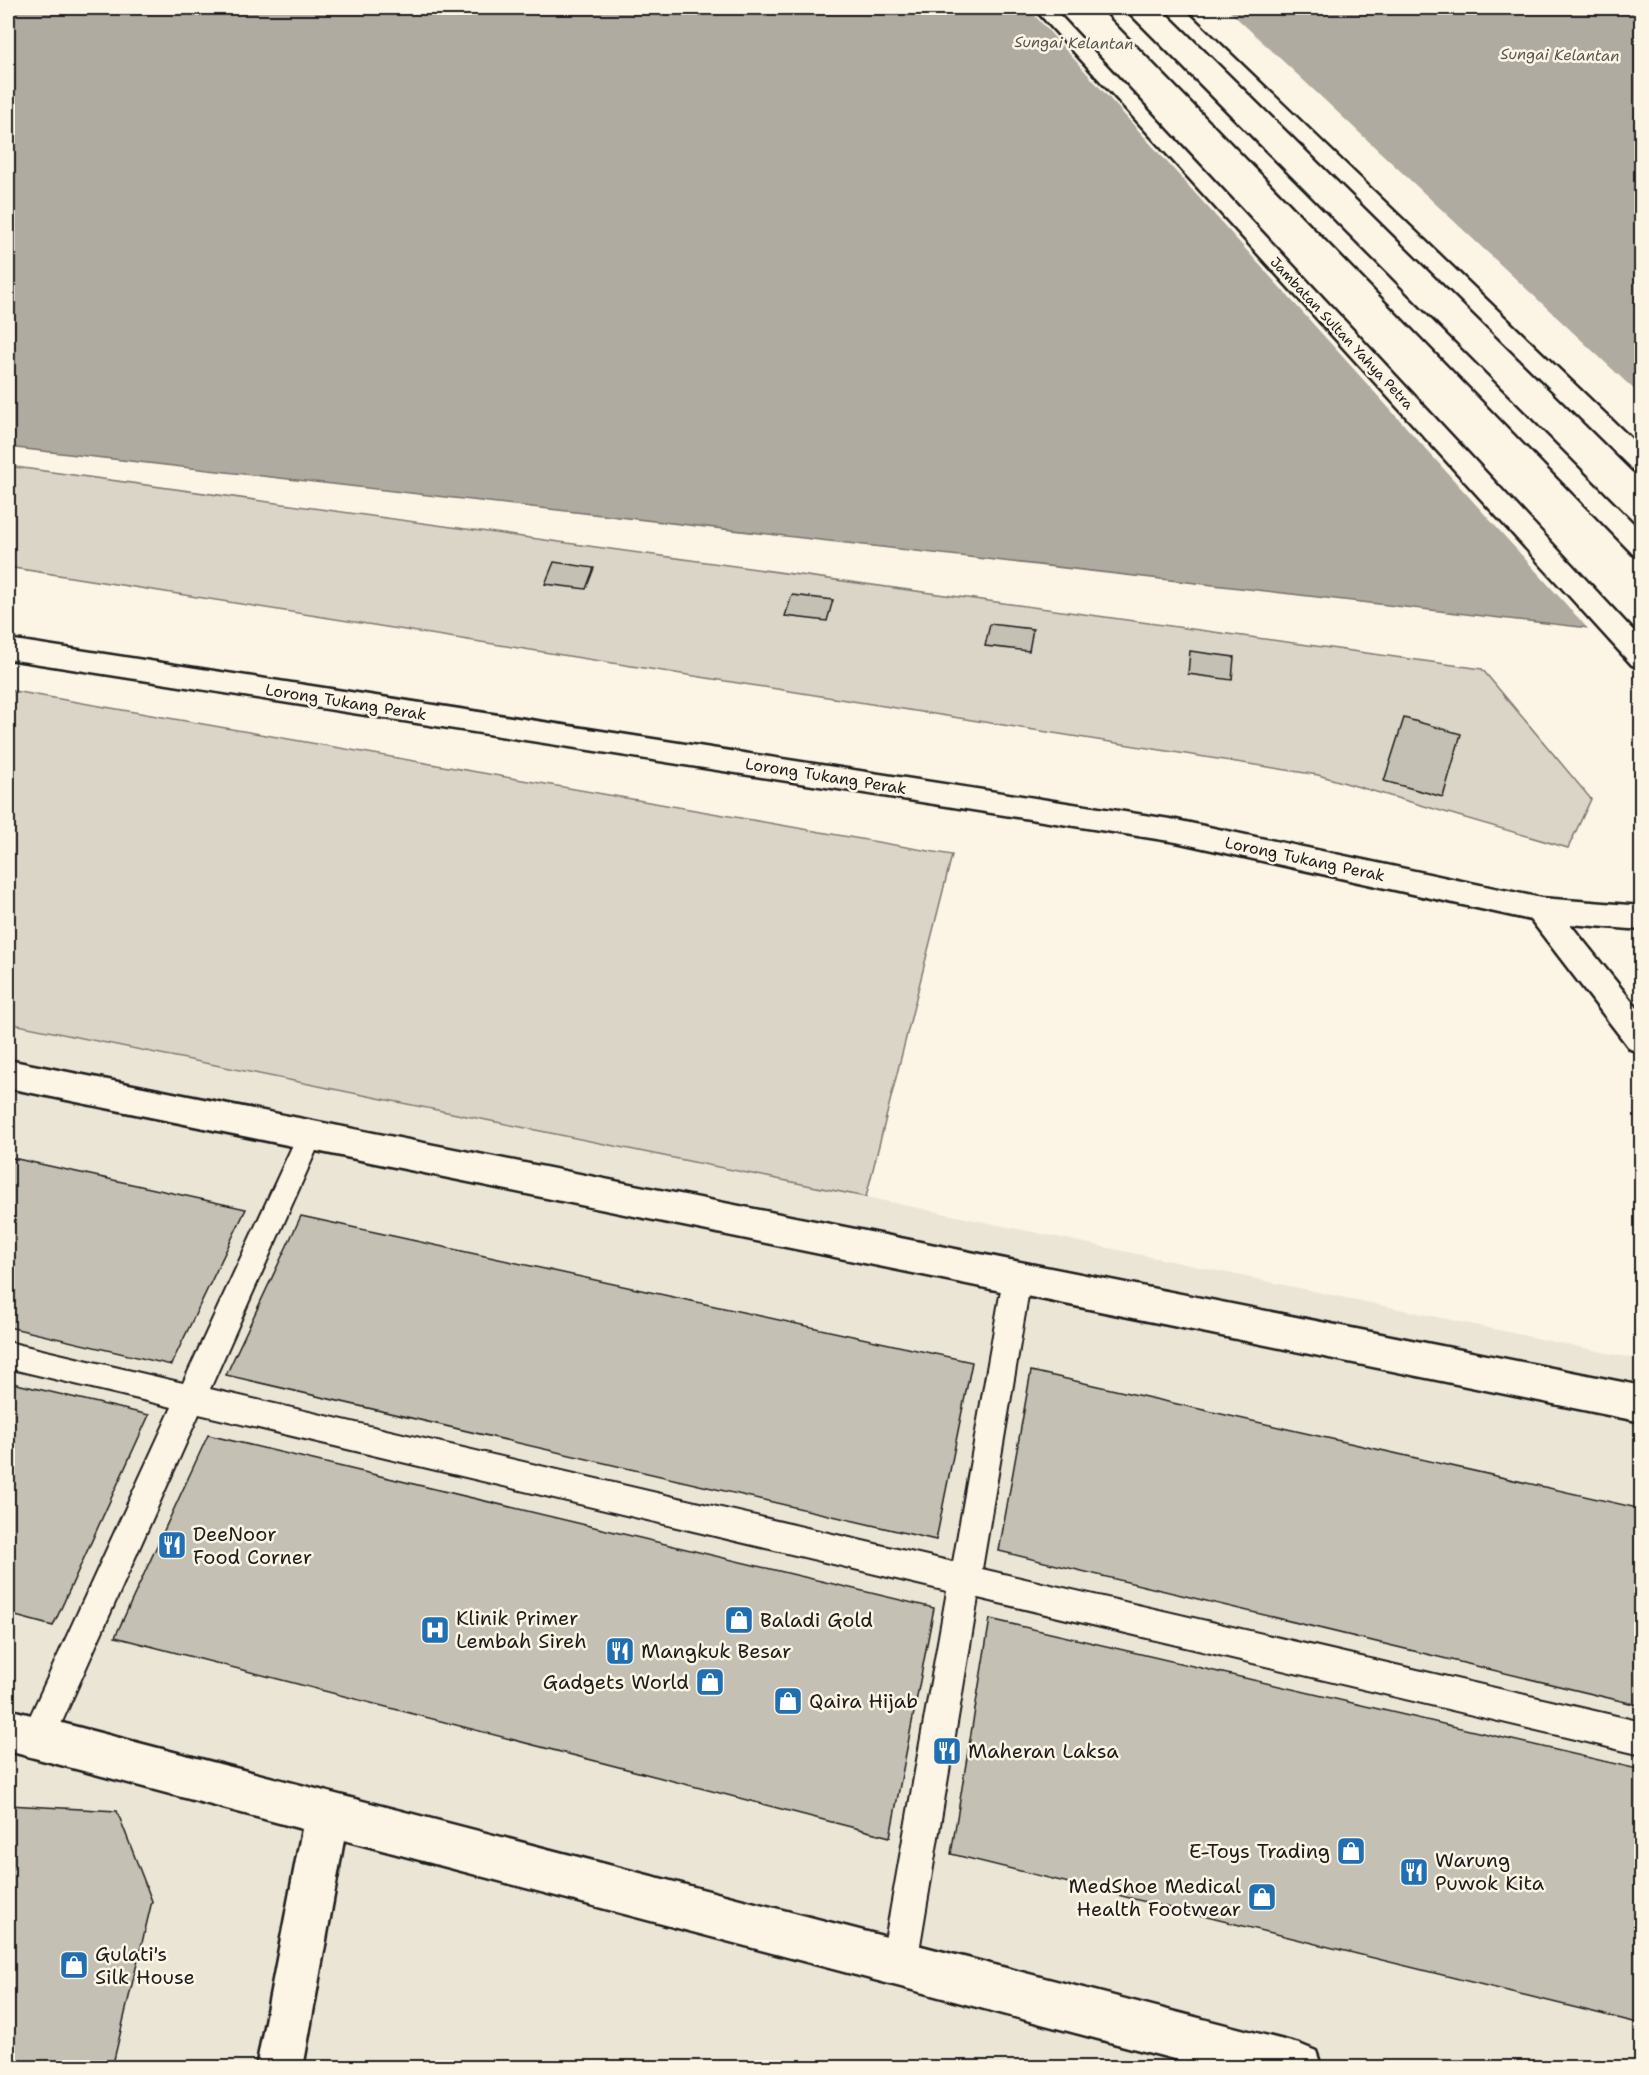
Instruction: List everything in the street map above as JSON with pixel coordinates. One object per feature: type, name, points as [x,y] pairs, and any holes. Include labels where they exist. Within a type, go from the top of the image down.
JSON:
[{"type":"main road","name":"Jambatan Sultan Yahya Petra","points":[[1043,8],[1641,658]]},
{"type":"main road","points":[[1111,8],[1641,548]]},
{"type":"main road","points":[[1173,8],[1641,464]]},
{"type":"main road","name":"Lorong Tukang Perak","points":[[8,649],[1176,831],[1541,910],[1641,918]]},
{"type":"main road","points":[[1541,910],[1641,1039]]},
{"type":"main road","points":[[8,1074],[1641,1404]]},
{"type":"main road","points":[[23,1734],[1299,2067]]},
{"type":"main road","points":[[279,2067],[327,1814]]},
{"type":"lane","points":[[23,1734],[191,1398],[310,1135]]},
{"type":"lane","points":[[899,1963],[1017,1278]]},
{"type":"lane","points":[[8,1355],[1641,1739]]},
{"type":"shaded area","points":[[8,466],[1482,669],[1591,799],[1568,848],[1318,775],[8,567]]},
{"type":"shaded area","points":[[8,690],[952,855],[866,1197],[8,1023]]},
{"type":"shaded area","points":[[8,1023],[866,1197],[1641,1360],[1641,2067],[8,2067]]},
{"type":"water","name":"Sungai Kelantan","points":[[8,8],[1641,8],[1641,634],[8,447]]},
{"type":"pier","points":[[1028,8],[1226,8],[1641,396],[1642,637],[1590,631]]},
{"type":"building","points":[[554,562],[594,568],[586,589],[545,584]]},
{"type":"building","points":[[792,595],[833,600],[827,621],[785,616]]},
{"type":"building","points":[[990,624],[1033,629],[1029,651],[985,646]]},
{"type":"building","points":[[1190,651],[1234,657],[1232,680],[1188,674]]},
{"type":"building","points":[[1404,718],[1461,734],[1443,797],[1384,781]]},
{"type":"building","points":[[8,1157],[246,1209],[171,1365],[8,1327]]},
{"type":"building","points":[[301,1216],[972,1362],[936,1540],[226,1375]]},
{"type":"building","points":[[1031,1371],[1642,1509],[1642,1706],[999,1551]]},
{"type":"building","points":[[8,1382],[149,1415],[53,1626],[8,1614]]},
{"type":"building","points":[[208,1435],[934,1608],[890,1837],[115,1637]]},
{"type":"building","points":[[990,1619],[1642,1770],[1642,2024],[951,1854]]},
{"type":"building","points":[[8,1805],[117,1811],[152,1901],[112,2068],[8,2068]]},
{"type":"place","name":"DeeNoor Food Corner","points":[[172,1545]]},
{"type":"place","name":"Baladi Gold","points":[[739,1620]]},
{"type":"place","name":"Klinik Primer Lembah Sireh","points":[[435,1630]]},
{"type":"place","name":"Mangkuk Besar","points":[[620,1651]]},
{"type":"place","name":"Gadgets World","points":[[710,1682]]},
{"type":"place","name":"Qaira Hijab","points":[[788,1701]]},
{"type":"place","name":"Maheran Laksa","points":[[947,1751]]},
{"type":"place","name":"E-Toys Trading","points":[[1351,1851]]},
{"type":"place","name":"Warung Puwok Kita","points":[[1414,1872]]},
{"type":"place","name":"MedShoe Medical Health Footwear","points":[[1262,1897]]},
{"type":"place","name":"Gulati's Silk House","points":[[74,1965]]}]
